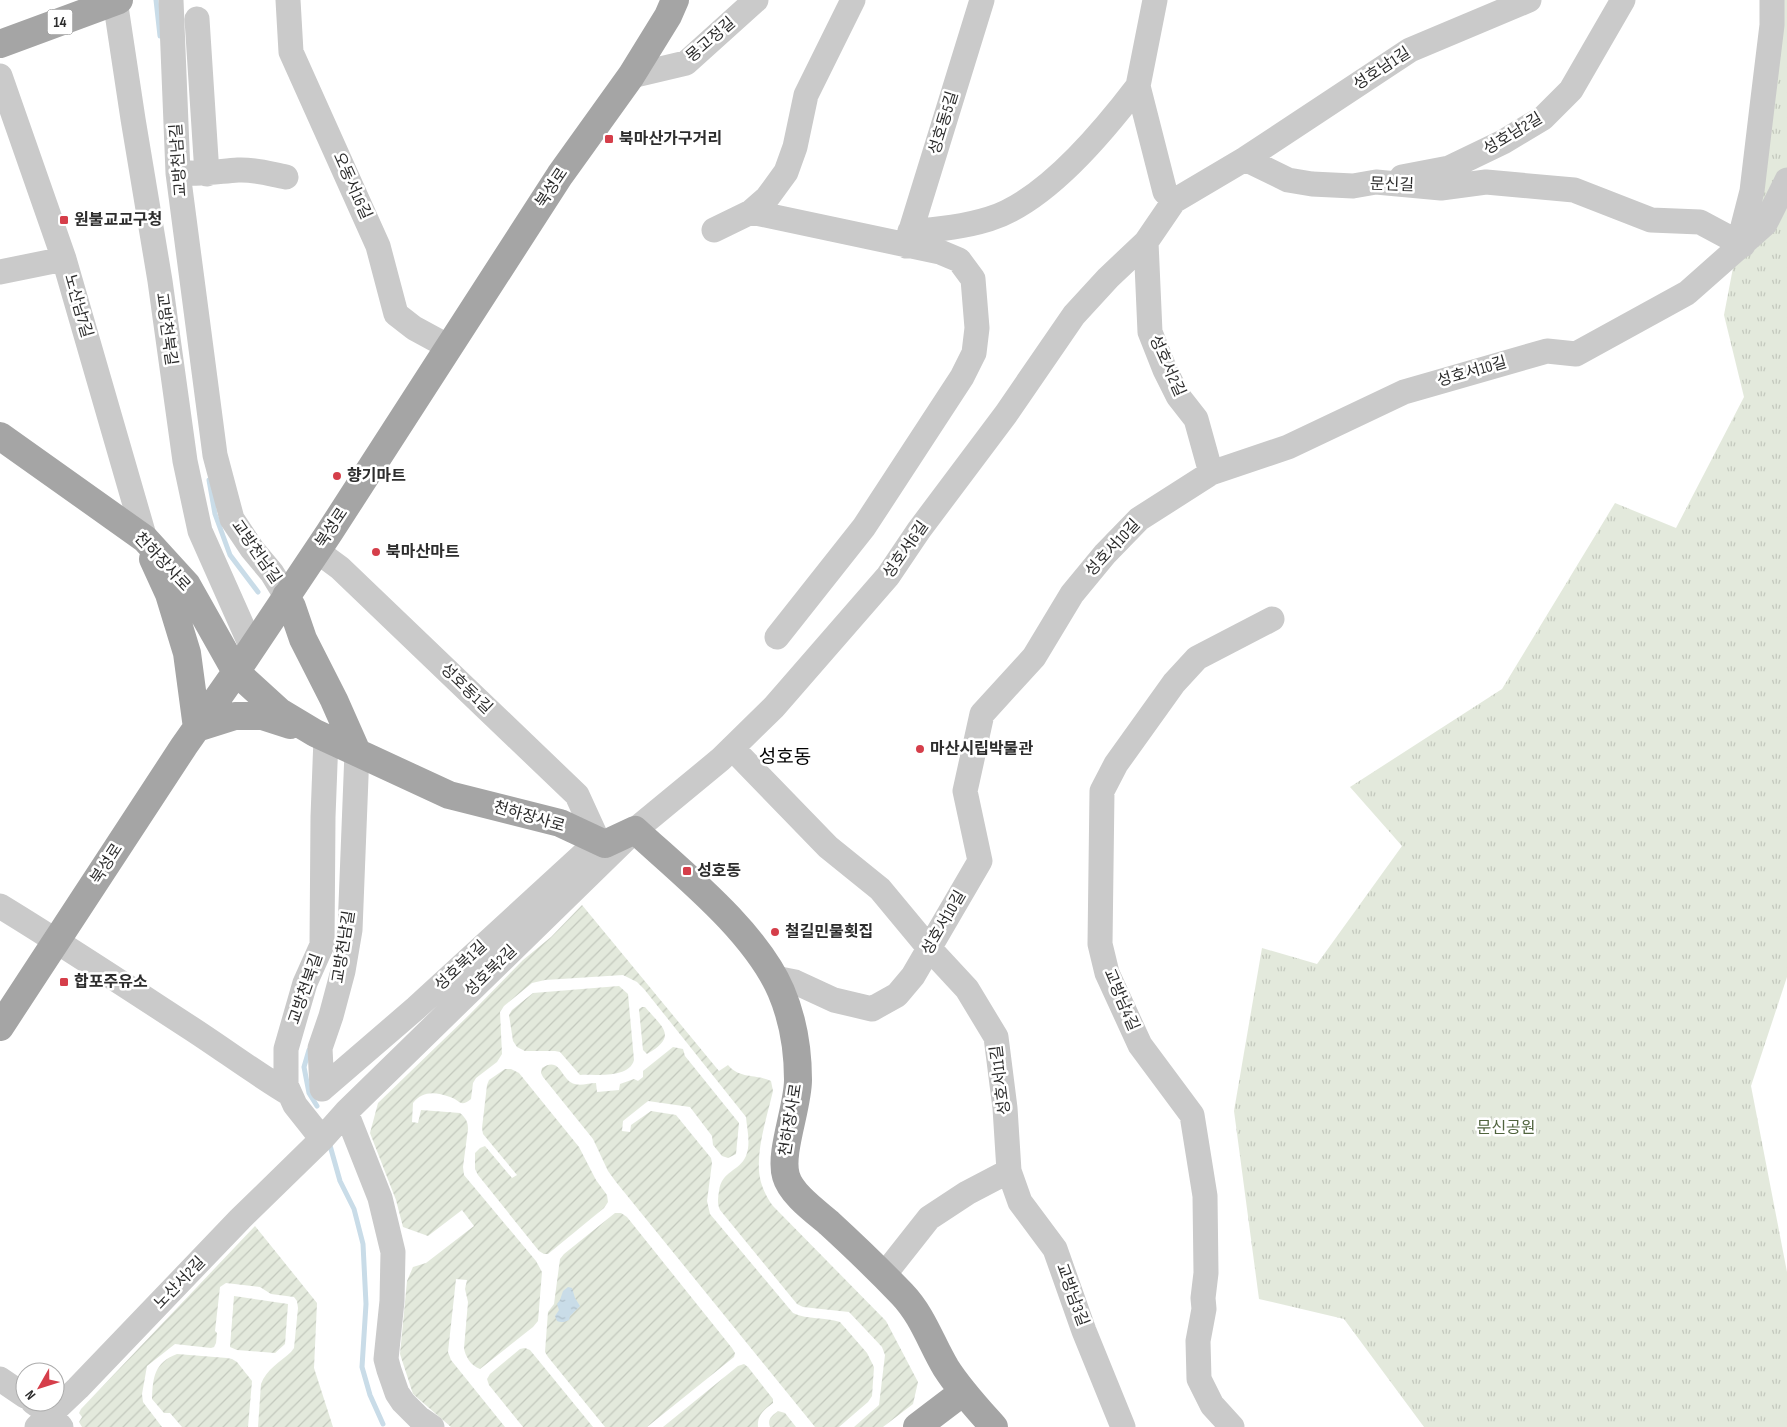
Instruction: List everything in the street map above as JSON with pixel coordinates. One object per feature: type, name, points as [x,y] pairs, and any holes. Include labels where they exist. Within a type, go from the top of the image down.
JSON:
[{"type":"main road","name":"14","points":[[0,26],[69,0]]},
{"type":"main road","name":"북성로","points":[[0,1027],[316,551],[560,175],[631,76],[668,16],[675,0]]},
{"type":"main road","name":"14","points":[[0,44],[116,1]]},
{"type":"main road","name":"천하장사로","points":[[0,436],[145,539],[187,586],[236,672],[280,712],[320,736],[449,795],[560,823],[598,841]]},
{"type":"main road","points":[[145,539],[168,594],[187,653],[197,728],[235,716],[262,716],[320,736]]},
{"type":"main road","name":"교방천남길","points":[[286,596],[303,638],[357,752]]},
{"type":"main road","name":"천하장사로","points":[[635,830],[735,923],[775,978],[782,992],[793,1028],[798,1067],[798,1082],[784,1162],[790,1186],[809,1207],[884,1275],[906,1299],[918,1314],[938,1355],[963,1392],[994,1427]]},
{"type":"main road","points":[[598,841],[605,844],[635,830]]},
{"type":"main road","points":[[917,1427],[963,1392]]},
{"type":"street","name":"교방천남길","points":[[171,0],[178,173],[215,455],[232,519],[252,549],[272,573],[286,596]]},
{"type":"street","name":"오동서16길","points":[[288,0],[291,52],[378,246],[396,314],[414,328],[449,347]]},
{"type":"street","name":"몽고정길","points":[[631,76],[686,63],[756,0]]},
{"type":"street","points":[[714,230],[751,212],[767,198],[786,172],[795,147],[806,95],[853,0]]},
{"type":"street","name":"성호동5길","points":[[908,238],[982,0]]},
{"type":"street","points":[[1154,0],[1138,86],[1165,192],[1174,200]]},
{"type":"street","name":"성호남1길","points":[[1244,159],[1410,50],[1529,0]]},
{"type":"street","name":"성호남2길","points":[[1376,182],[1449,168],[1503,142],[1543,118],[1571,90],[1623,0]]},
{"type":"street","points":[[1743,245],[1743,226],[1752,191],[1769,53],[1772,0]]},
{"type":"street","name":"교방천북길","points":[[116,1],[160,281],[185,461],[200,531],[252,648]]},
{"type":"street","points":[[197,19],[207,174]]},
{"type":"street","name":"노산남7길","points":[[0,76],[64,259],[145,539]]},
{"type":"street","points":[[908,238],[991,219],[1027,200],[1039,192],[1068,166],[1110,122],[1138,86]]},
{"type":"street","points":[[1146,242],[1174,200],[1244,159]]},
{"type":"street","name":"문신길","points":[[1244,159],[1288,180],[1312,184],[1352,186],[1376,182],[1441,188],[1486,182],[1574,190],[1651,220],[1700,222],[1743,245]]},
{"type":"street","points":[[178,173],[207,174],[239,170],[256,171],[286,177]]},
{"type":"street","points":[[1743,245],[1765,224],[1787,180]]},
{"type":"street","points":[[751,212],[908,238],[959,260],[972,279],[977,328],[974,353],[962,377],[864,526],[777,637]]},
{"type":"street","name":"성호서2길","points":[[1146,242],[1150,332],[1178,396],[1196,418],[1211,473]]},
{"type":"street","name":"성호서6길","points":[[635,830],[695,782],[780,701],[888,576],[919,530],[1006,414],[1074,315],[1108,278],[1146,242]]},
{"type":"street","name":"성호서10길","points":[[775,978],[794,982],[834,1000],[872,1009],[897,995],[912,976],[980,861],[965,791],[982,714],[1034,657],[1072,594],[1140,519],[1211,473],[1288,447],[1404,392],[1547,351],[1576,354],[1687,293],[1743,245]]},
{"type":"street","points":[[0,272],[64,259]]},
{"type":"street","name":"성호동1길","points":[[316,551],[340,568],[577,795],[598,841]]},
{"type":"street","name":"교방남4길","points":[[1232,1427],[1212,1405],[1199,1379],[1198,1341],[1204,1309],[1203,1298],[1206,1274],[1205,1196],[1192,1115],[1140,1045],[1108,974],[1100,944],[1102,791],[1116,764],[1174,683],[1197,658],[1272,619]]},
{"type":"street","name":"교방천북길","points":[[320,736],[323,817],[322,945],[305,984],[286,1049],[286,1085],[295,1105],[322,1139]]},
{"type":"street","name":"성호서11길","points":[[732,748],[828,847],[880,889],[929,948],[967,988],[996,1037],[1005,1108],[1009,1171]]},
{"type":"street","name":"교방천남길","points":[[322,1088],[320,1048],[343,971],[350,930],[357,752]]},
{"type":"street","name":"성호북2길","points":[[322,1139],[346,1112],[635,830]]},
{"type":"street","name":"성호북1길","points":[[322,1088],[416,1008],[598,841]]},
{"type":"street","points":[[0,906],[57,941],[290,1094]]},
{"type":"street","points":[[346,1112],[380,1198],[393,1252],[392,1298],[386,1359],[389,1370],[397,1393],[403,1402],[432,1427]]},
{"type":"street","name":"노산서2길","points":[[45,1417],[78,1388],[240,1219],[322,1139]]},
{"type":"street","points":[[884,1275],[929,1218],[967,1192],[1009,1171]]},
{"type":"street","name":"교방남3길","points":[[1009,1171],[1020,1202],[1055,1249],[1084,1331],[1123,1427]]},
{"type":"street","points":[[0,1379],[15,1389]]},
{"type":"green space","name":"문신공원","points":[[1784,0],[1787,0],[1787,977],[1751,1086],[1787,1272],[1787,1427],[1424,1427],[1344,1319],[1259,1299],[1234,1111],[1262,948],[1317,964],[1402,846],[1350,787],[1502,689],[1615,503],[1676,528],[1744,397],[1724,315]]},
{"type":"green space","points":[[582,905],[719,1071],[728,1065],[737,1072],[771,1081],[773,1091],[762,1134],[759,1157],[760,1178],[765,1193],[773,1206],[886,1321],[918,1382],[913,1404],[883,1427],[854,1427],[879,1405],[885,1355],[882,1347],[849,1312],[803,1307],[797,1304],[720,1210],[718,1201],[721,1184],[727,1175],[746,1156],[748,1137],[746,1117],[644,989],[637,982],[623,975],[545,980],[532,983],[504,1006],[500,1012],[502,1054],[497,1062],[476,1078],[473,1083],[471,1099],[462,1103],[445,1095],[430,1093],[421,1096],[413,1103],[412,1122],[418,1123],[421,1110],[460,1113],[465,1118],[468,1129],[463,1167],[464,1175],[536,1261],[542,1272],[538,1321],[480,1369],[469,1360],[464,1348],[468,1302],[465,1289],[467,1280],[456,1279],[448,1352],[451,1360],[505,1427],[451,1427],[413,1394],[400,1354],[407,1281],[413,1267],[426,1263],[474,1226],[462,1210],[428,1236],[403,1227],[396,1200],[370,1133],[378,1103],[523,960],[551,937]]},
{"type":"green space","points":[[619,986],[628,994],[634,1060],[626,1070],[611,1074],[580,1075],[560,1052],[525,1051],[517,1047],[513,1041],[509,1015],[512,1010],[533,993]]},
{"type":"green space","points":[[645,1007],[662,1026],[665,1037],[657,1048],[647,1054],[643,1050],[639,1009]]},
{"type":"green space","points":[[673,1047],[683,1049],[685,1056],[739,1123],[736,1154],[728,1158],[722,1156],[713,1145],[712,1136],[690,1107],[648,1101],[623,1121],[622,1131],[630,1132],[631,1125],[651,1111],[676,1115],[711,1158],[707,1201],[710,1214],[793,1313],[805,1317],[840,1322],[867,1353],[874,1367],[872,1396],[868,1402],[839,1427],[815,1427],[616,1182],[608,1171],[593,1139],[541,1073],[542,1068],[553,1065],[570,1082],[575,1084],[596,1083],[597,1092],[619,1090],[620,1084],[634,1079],[638,1081],[643,1077],[643,1071]]},
{"type":"green space","points":[[505,1069],[511,1069],[519,1073],[579,1147],[596,1180],[607,1195],[608,1202],[604,1208],[548,1254],[539,1251],[475,1169],[475,1153],[485,1146],[512,1178],[517,1175],[483,1134],[482,1128],[487,1085],[489,1080]]},
{"type":"green space","points":[[615,1213],[621,1213],[627,1217],[735,1353],[734,1357],[647,1427],[605,1427],[545,1352],[548,1312],[554,1304],[560,1259]]},
{"type":"green space","points":[[255,1226],[317,1303],[314,1368],[333,1427],[258,1427],[263,1379],[294,1348],[297,1301],[294,1297],[271,1294],[260,1287],[226,1283],[220,1287],[215,1331],[217,1333],[216,1343],[214,1347],[175,1344],[147,1366],[142,1394],[143,1402],[162,1427],[82,1427],[79,1422],[82,1417],[79,1413],[81,1409]]},
{"type":"green space","points":[[234,1296],[288,1304],[285,1344],[275,1353],[237,1350],[230,1347]]},
{"type":"green space","points":[[520,1349],[530,1350],[593,1427],[523,1427],[489,1385],[487,1379],[490,1374]]},
{"type":"green space","points":[[177,1354],[227,1358],[237,1362],[252,1381],[248,1427],[182,1427],[170,1413],[164,1413],[152,1399],[154,1377],[159,1366]]},
{"type":"green space","points":[[744,1364],[773,1399],[773,1403],[760,1416],[758,1427],[663,1427],[738,1366]]},
{"type":"green space","points":[[778,1411],[785,1413],[796,1427],[770,1427],[769,1424],[772,1416]]},
{"type":"water","points":[[568,1287],[572,1288],[580,1306],[570,1316],[569,1320],[559,1322],[555,1316],[559,1310],[557,1304],[563,1291]]},
{"type":"waterway","points":[[156,0],[160,36]]},
{"type":"waterway","points":[[209,480],[215,514],[230,555],[258,592]]},
{"type":"waterway","points":[[309,1050],[304,1067],[309,1093],[317,1106]]},
{"type":"waterway","points":[[329,1142],[340,1181],[354,1209],[363,1244],[366,1304],[362,1367],[370,1395],[383,1424]]},
{"type":"place","name":"북마산가구거리","points":[[609,139]]},
{"type":"place","name":"원불교교구청","points":[[64,220]]},
{"type":"place","name":"향기마트","points":[[337,476]]},
{"type":"place","name":"북마산마트","points":[[376,552]]},
{"type":"place","name":"마산시립박물관","points":[[920,749]]},
{"type":"place","name":"성호동","points":[[687,871]]},
{"type":"place","name":"철길민물횟집","points":[[775,932]]},
{"type":"place","name":"합포주유소","points":[[64,982]]},
{"type":"district","name":"성호동","points":[[785,757]]}]
